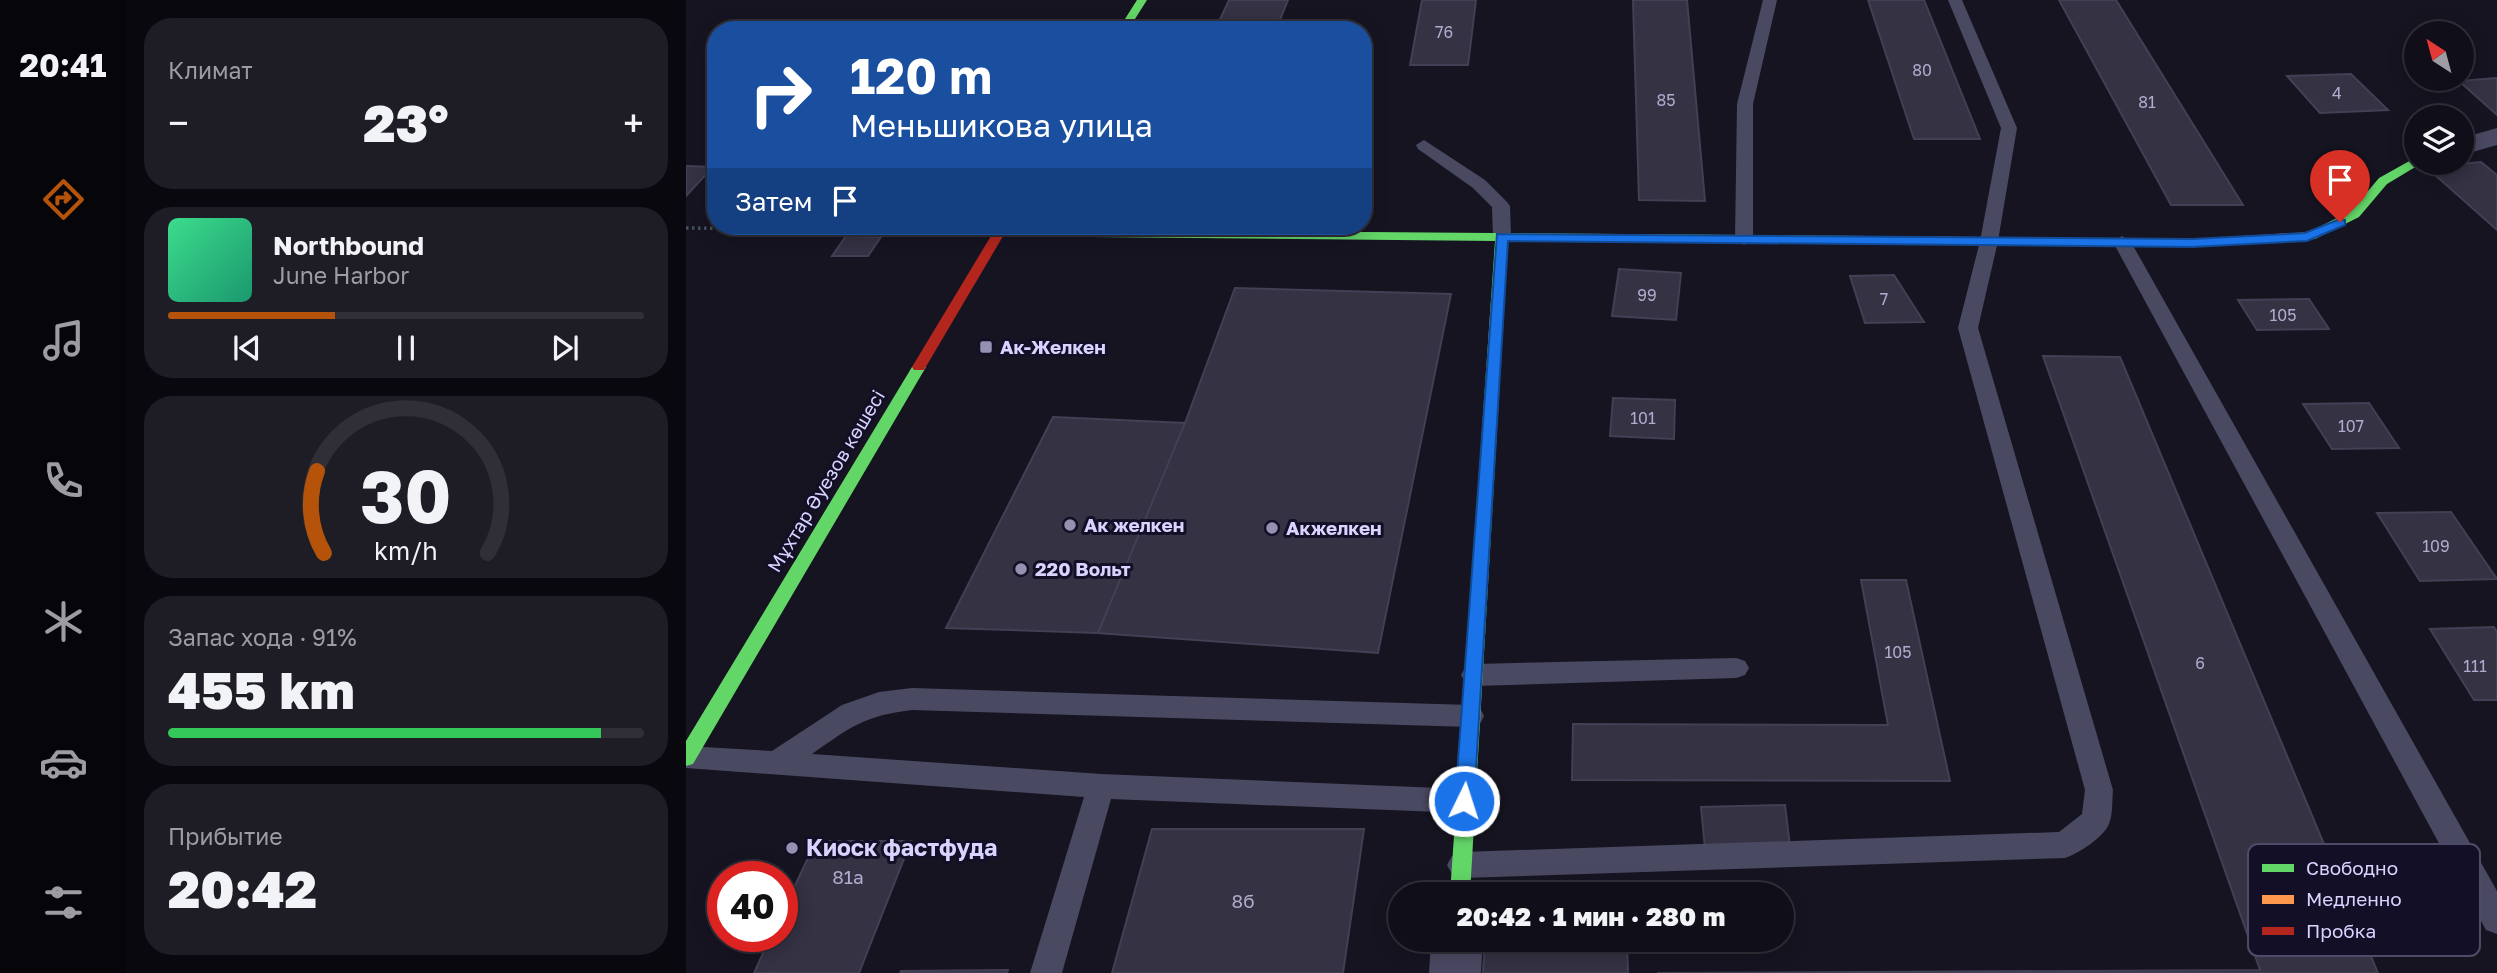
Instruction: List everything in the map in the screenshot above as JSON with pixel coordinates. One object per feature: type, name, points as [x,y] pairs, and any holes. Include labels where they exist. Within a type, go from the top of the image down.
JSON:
[{"type":"street","points":[[1129,21],[1142,0]]},
{"type":"street","points":[[2474,143],[2497,136]]},
{"type":"street","points":[[1372,235],[2192,243],[2307,237],[2355,214],[2383,181],[2404,169]]},
{"type":"street","name":"Мұхтар Әуезов көшесі","points":[[687,758],[997,235]]},
{"type":"street","points":[[1461,882],[1502,237]]},
{"type":"street","points":[[1455,973],[1456,952]]},
{"type":"lane","points":[[1744,239],[1745,104],[1770,0]]},
{"type":"lane","points":[[1462,865],[2065,845],[2096,820],[2099,790],[1968,328],[1989,241],[2009,128],[1955,0]]},
{"type":"lane","points":[[1424,145],[1479,184],[1501,206],[1502,237]]},
{"type":"lane","points":[[2122,242],[2455,844]]},
{"type":"lane","points":[[1474,676],[1736,668]]},
{"type":"lane","points":[[776,762],[851,713],[879,703],[912,699],[1471,716]]},
{"type":"lane","points":[[687,758],[1101,786],[1464,801]]},
{"type":"lane","points":[[1046,973],[1101,786]]},
{"type":"lane","points":[[2480,889],[2497,920]]},
{"type":"path","points":[[686,228],[707,228]]},
{"type":"building","points":[[1229,0],[1288,0],[1280,21],[1219,21]]},
{"type":"building","points":[[1422,0],[1476,0],[1468,65],[1410,65]]},
{"type":"building","points":[[1633,0],[1687,0],[1705,201],[1639,200]]},
{"type":"building","points":[[1868,0],[1924,0],[1980,139],[1914,139]]},
{"type":"building","points":[[2059,0],[2116,0],[2243,205],[2171,205]]},
{"type":"building","points":[[2351,74],[2388,110],[2320,113],[2287,76]]},
{"type":"building","points":[[2497,78],[2497,115],[2470,91],[2474,91],[2474,80]]},
{"type":"building","points":[[2481,162],[2497,175],[2497,230],[2435,175],[2474,175],[2474,163]]},
{"type":"building","points":[[686,166],[707,167],[707,173],[686,196]]},
{"type":"building","points":[[846,236],[881,237],[868,256],[832,256]]},
{"type":"building","points":[[1619,269],[1681,273],[1676,320],[1612,316]]},
{"type":"building","points":[[1894,275],[1924,322],[1865,323],[1850,276]]},
{"type":"building","name":"Акжелкен","points":[[1235,288],[1451,294],[1378,653],[1098,633],[1185,423]]},
{"type":"building","points":[[2309,299],[2329,329],[2257,330],[2238,300]]},
{"type":"building","points":[[2043,356],[2120,357],[2324,844],[2248,844],[2248,936]]},
{"type":"building","points":[[1613,398],[1675,400],[1674,439],[1610,436]]},
{"type":"building","points":[[2369,403],[2399,448],[2332,449],[2303,404]]},
{"type":"building","name":"Ак желкен","points":[[1053,417],[1185,423],[1098,633],[946,628]]},
{"type":"building","points":[[2451,512],[2497,579],[2420,581],[2377,513]]},
{"type":"building","points":[[1861,580],[1906,580],[1950,781],[1572,780],[1573,724],[1888,725]]},
{"type":"building","points":[[2494,627],[2497,632],[2497,700],[2474,700],[2430,629]]},
{"type":"building","points":[[1785,805],[1790,846],[1705,848],[1701,807]]},
{"type":"building","points":[[1152,829],[1364,829],[1343,973],[1112,973]]},
{"type":"building","points":[[816,841],[911,841],[859,973],[754,973],[764,952],[798,952],[798,879]]},
{"type":"building","points":[[1484,952],[1627,952],[1628,973],[1483,973]]},
{"type":"building","points":[[2255,956],[2371,956],[2378,973],[1657,973],[2260,970]]},
{"type":"building","points":[[1008,970],[1007,973],[900,973],[901,971]]},
{"type":"traffic: fast","points":[[1129,21],[1142,0]]},
{"type":"traffic: fast","points":[[2311,236],[2355,214],[2383,181],[2404,169]]},
{"type":"traffic: fast","points":[[1246,235],[1867,240]]},
{"type":"traffic: fast","points":[[1461,882],[1502,237]]},
{"type":"traffic: fast","points":[[686,758],[919,367]]},
{"type":"traffic: slow","points":[[1867,240],[2192,243],[2311,236]]},
{"type":"traffic: jam","points":[[919,367],[998,235]]},
{"type":"place","name":"Ак-Желкен","points":[[986,347]]},
{"type":"place","name":"Ак желкен","points":[[1070,525]]},
{"type":"place","name":"Акжелкен","points":[[1272,528]]},
{"type":"place","name":"220 Вольт","points":[[1021,569]]},
{"type":"place","name":"Киоск фастфуда","points":[[792,848]]},
{"type":"route","points":[[1464,801],[1502,237],[2192,243],[2307,237],[2340,222]]}]
